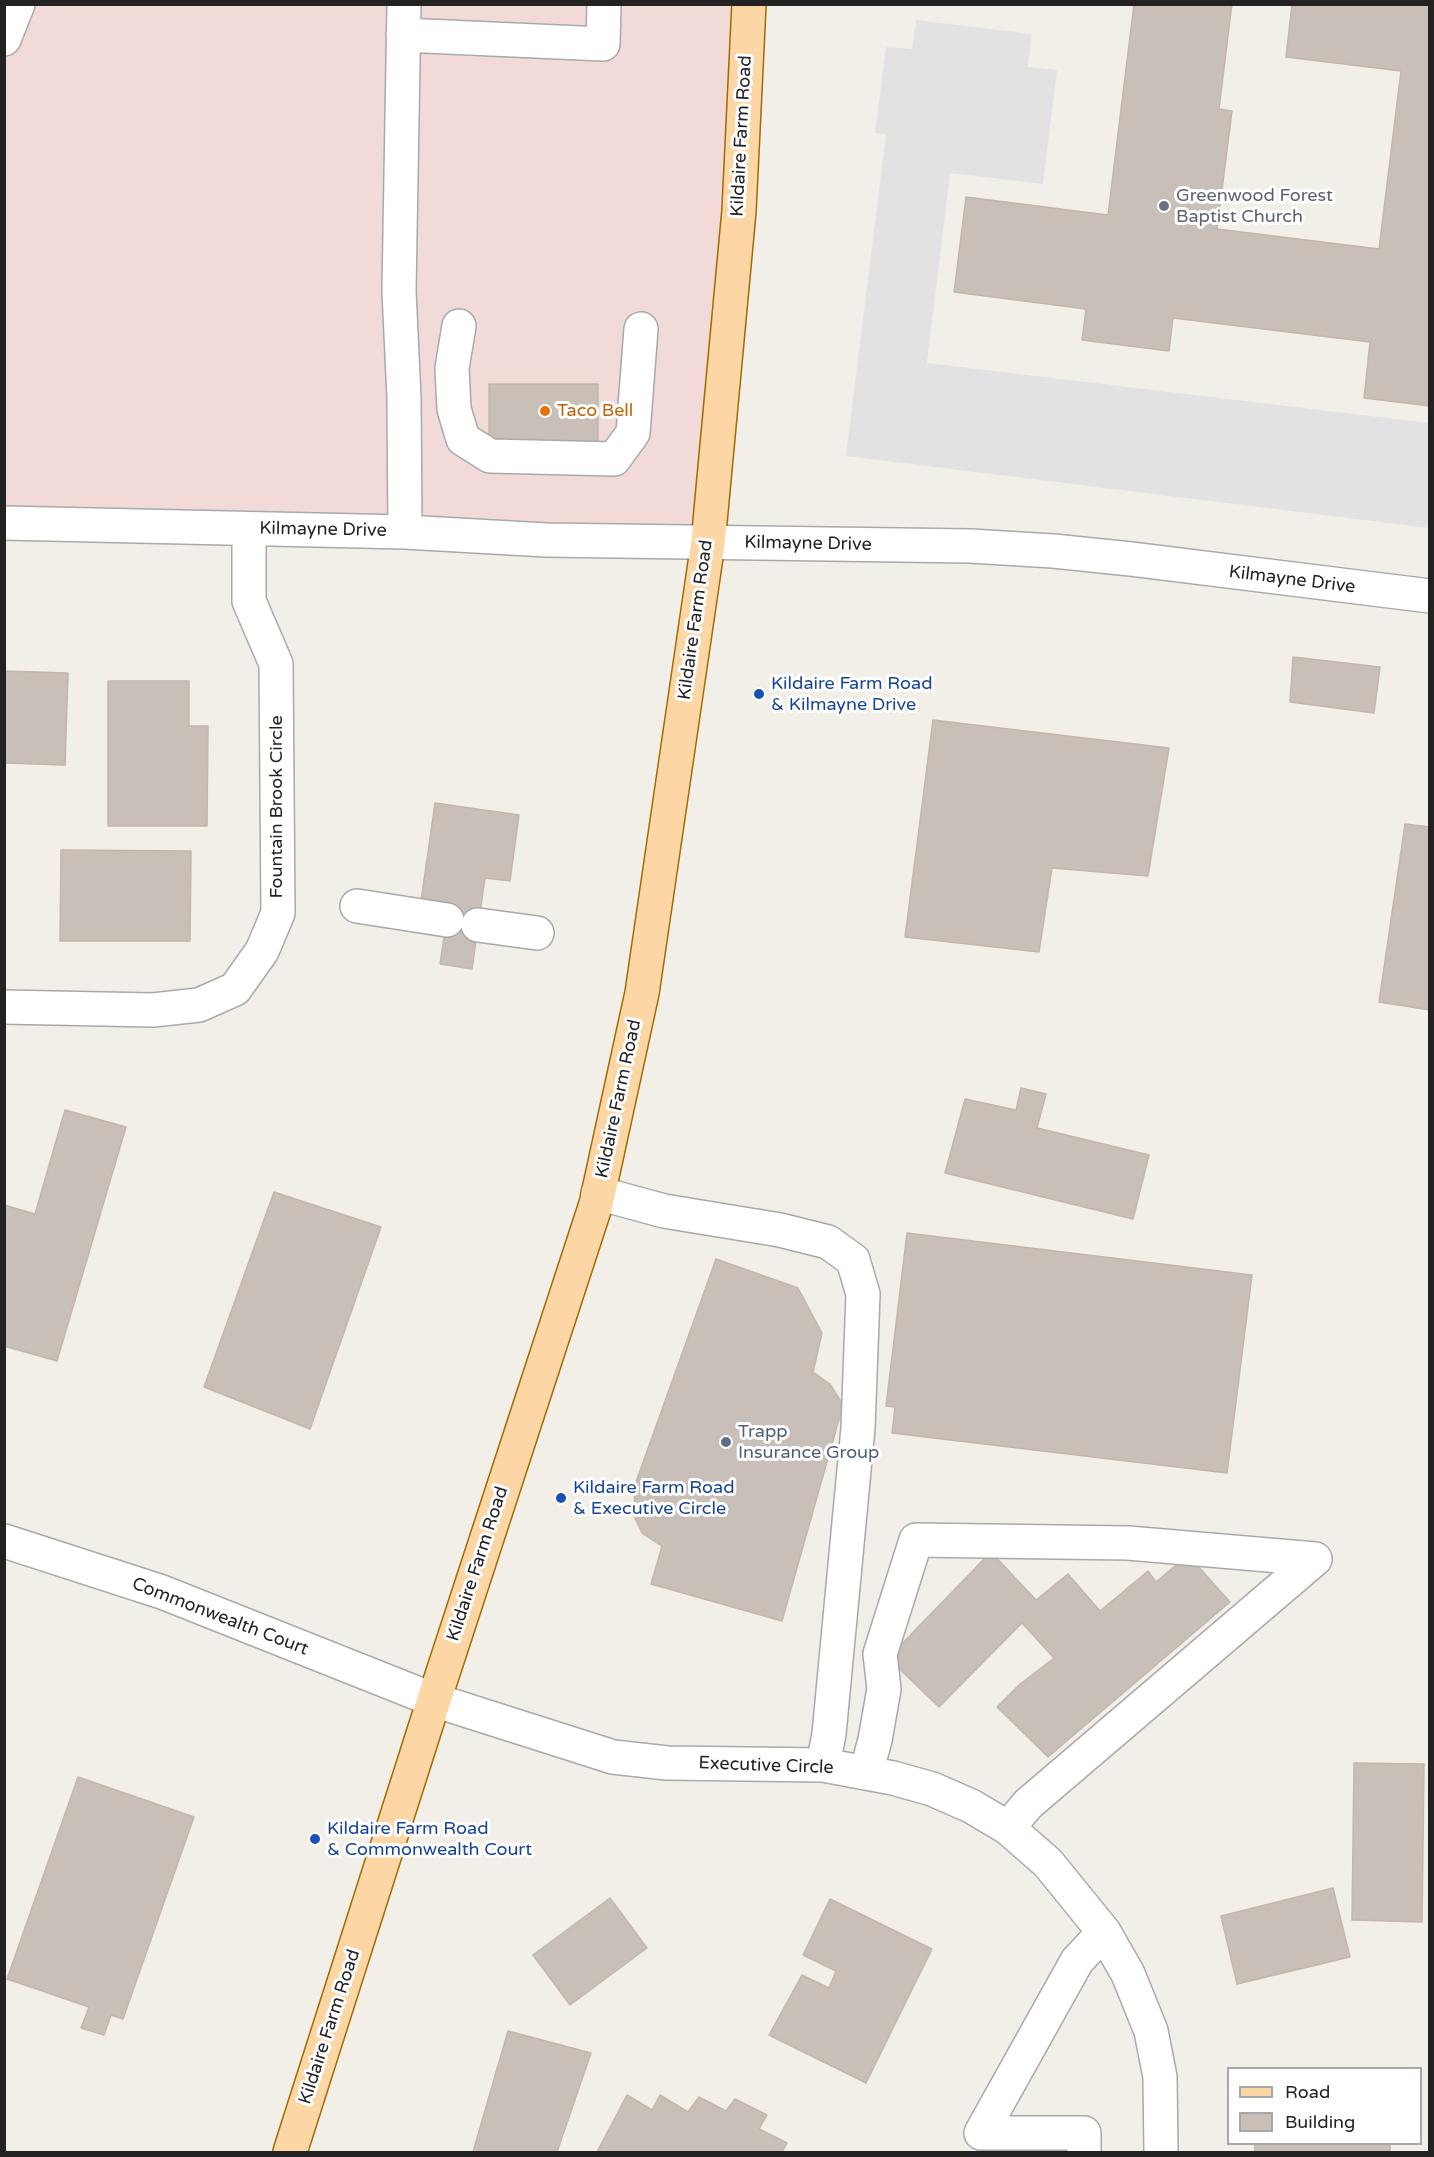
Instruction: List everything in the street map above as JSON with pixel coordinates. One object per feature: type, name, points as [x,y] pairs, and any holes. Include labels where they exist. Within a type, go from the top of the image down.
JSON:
[{"type":"main road","name":"Kildaire Farm Road","points":[[290,2152],[598,1193],[642,993],[708,543],[739,211],[748,4]]},
{"type":"street","points":[[4,39],[18,4]]},
{"type":"street","points":[[405,532],[404,398],[399,291],[403,20],[603,44],[604,4]]},
{"type":"street","points":[[459,326],[452,368],[453,410],[463,438],[490,456],[614,459],[633,433],[640,329]]},
{"type":"street","name":"Kilmayne Drive","points":[[4,523],[405,532],[546,540],[970,546],[1053,551],[1430,597]]},
{"type":"street","name":"Fountain Brook Circle","points":[[4,1007],[153,1010],[199,1005],[235,989],[262,951],[278,914],[276,664],[249,601],[249,529]]},
{"type":"street","points":[[357,906],[537,933]]},
{"type":"street","points":[[598,1193],[664,1211],[780,1230],[818,1239],[828,1242],[853,1260],[863,1294],[858,1428],[829,1734],[823,1765]]},
{"type":"street","points":[[866,1773],[875,1740],[884,1689],[880,1654],[916,1540],[1128,1543],[1315,1559],[1028,1804],[1008,1828]]},
{"type":"street","name":"Commonwealth Court","points":[[4,1541],[162,1592],[434,1700]]},
{"type":"street","name":"Executive Circle","points":[[434,1700],[612,1757],[667,1763],[823,1765],[866,1773],[932,1789],[971,1806],[1008,1828],[1048,1863],[1104,1932],[1128,1974],[1151,2031],[1160,2077],[1161,2152]]},
{"type":"street","points":[[1084,2152],[1084,2133],[981,2133],[1077,1961],[1104,1932]]},
{"type":"shaded area","points":[[5,5],[749,5],[708,543],[5,523]]},
{"type":"shaded area","points":[[916,20],[1032,34],[1028,67],[1057,70],[1043,184],[950,173],[927,363],[1429,423],[1429,528],[846,456],[886,134],[875,133],[886,47],[912,49]]},
{"type":"building","name":"Greenwood Forest Baptist Church","points":[[1134,4],[1232,4],[1219,109],[1232,111],[1217,229],[1379,249],[1401,71],[1286,57],[1292,4],[1430,4],[1430,406],[1364,398],[1370,342],[1173,318],[1169,351],[1082,340],[1086,309],[954,292],[966,197],[1108,215]]},
{"type":"building","points":[[489,384],[598,384],[598,447],[489,447]]},
{"type":"building","points":[[1293,657],[1380,667],[1374,713],[1290,702]]},
{"type":"building","points":[[4,671],[68,673],[65,765],[4,763]]},
{"type":"building","points":[[108,681],[189,681],[189,726],[208,726],[207,826],[108,826]]},
{"type":"building","points":[[933,720],[1169,748],[1148,876],[1052,868],[1039,952],[905,937]]},
{"type":"building","points":[[435,803],[519,815],[510,881],[485,878],[472,969],[440,964],[448,912],[420,908]]},
{"type":"building","points":[[1405,824],[1430,827],[1430,1010],[1379,1002]]},
{"type":"building","points":[[61,850],[191,851],[190,941],[60,941]]},
{"type":"building","points":[[1021,1088],[1046,1094],[1037,1128],[1149,1155],[1133,1219],[945,1173],[965,1099],[1016,1110]]},
{"type":"building","points":[[65,1110],[126,1127],[57,1361],[4,1346],[4,1205],[35,1214]]},
{"type":"building","points":[[274,1192],[381,1227],[310,1429],[204,1387]]},
{"type":"building","points":[[907,1233],[1252,1275],[1227,1473],[892,1433],[895,1407],[886,1406]]},
{"type":"building","points":[[716,1259],[798,1288],[822,1333],[813,1372],[830,1384],[843,1405],[782,1621],[651,1584],[662,1546],[642,1533],[633,1514],[636,1482]]},
{"type":"building","points":[[991,1552],[1036,1600],[1068,1574],[1100,1611],[1148,1571],[1156,1582],[1188,1555],[1230,1602],[1048,1757],[997,1707],[1019,1685],[1054,1658],[1022,1623],[939,1707],[888,1658]]},
{"type":"building","points":[[1354,1763],[1424,1764],[1422,1922],[1352,1920]]},
{"type":"building","points":[[78,1777],[194,1817],[123,2019],[111,2015],[104,2035],[81,2028],[89,2007],[7,1979]]},
{"type":"building","points":[[1333,1888],[1350,1957],[1237,1984],[1221,1916]]},
{"type":"building","points":[[610,1898],[647,1948],[570,2005],[533,1955]]},
{"type":"building","points":[[830,1899],[932,1949],[866,2083],[769,2035],[802,1975],[829,1988],[836,1971],[803,1955]]},
{"type":"building","points":[[508,2031],[591,2053],[557,2152],[473,2152]]},
{"type":"building","points":[[627,2095],[652,2110],[660,2095],[688,2112],[699,2097],[726,2111],[735,2099],[767,2115],[759,2129],[787,2143],[782,2152],[597,2152]]},
{"type":"building","points":[[1255,2145],[1390,2145],[1390,2152],[1255,2152]]},
{"type":"place","name":"Greenwood Forest Baptist Church","points":[[1164,206]]},
{"type":"place","name":"Taco Bell","points":[[545,411]]},
{"type":"place","name":"Kildaire Farm Road & Kilmayne Drive","points":[[759,694]]},
{"type":"place","name":"Trapp Insurance Group","points":[[726,1442]]},
{"type":"place","name":"Kildaire Farm Road & Executive Circle","points":[[561,1498]]},
{"type":"place","name":"Kildaire Farm Road & Commonwealth Court","points":[[315,1839]]}]
